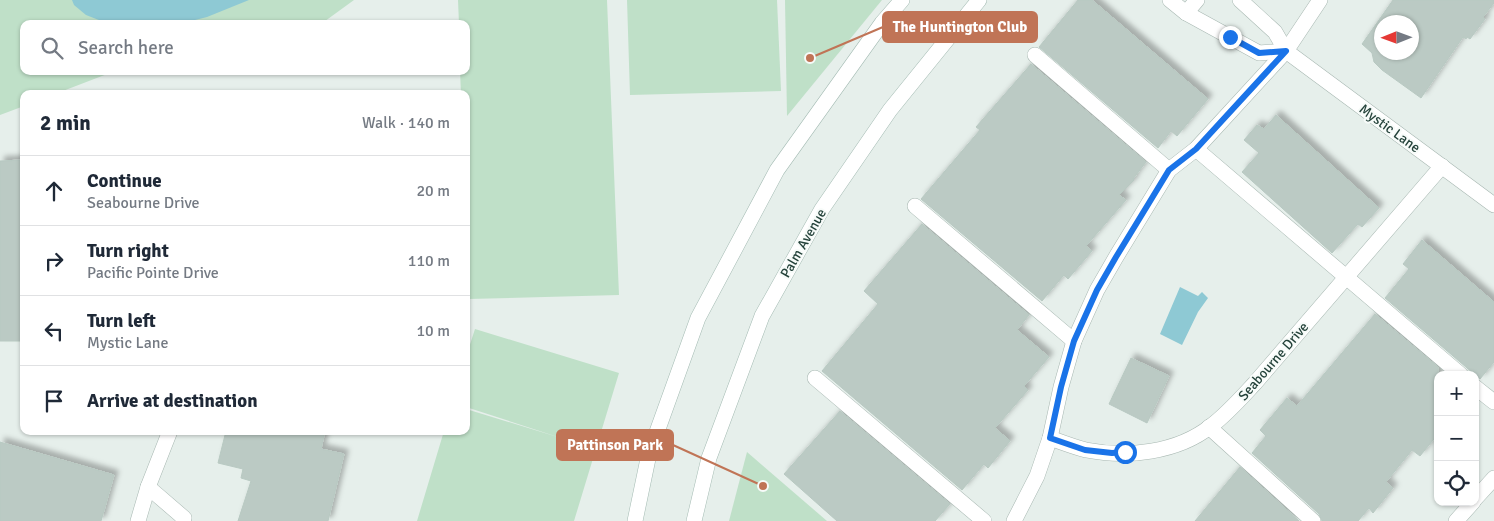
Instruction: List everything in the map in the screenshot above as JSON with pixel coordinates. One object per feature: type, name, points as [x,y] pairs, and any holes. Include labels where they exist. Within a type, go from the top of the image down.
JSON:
[{"type":"street","points":[[635,521],[648,454],[698,318],[777,170],[882,23],[902,0]]},
{"type":"street","name":"Palm Avenue","points":[[694,521],[709,458],[762,316],[822,209],[890,110],[979,0]]},
{"type":"street","points":[[1170,0],[1186,13],[1259,53],[1286,51]]},
{"type":"street","points":[[1186,13],[1197,0]]},
{"type":"street","name":"Mystic Lane","points":[[1240,0],[1275,32],[1286,51],[1494,205]]},
{"type":"street","points":[[1014,521],[1038,476],[1050,438],[1061,387],[1074,341],[1097,290],[1116,257],[1169,170],[1196,149],[1286,51],[1320,0]]},
{"type":"street","points":[[1035,55],[1169,170]]},
{"type":"street","points":[[1196,149],[1456,371]]},
{"type":"street","name":"Seabourne Drive","points":[[1050,438],[1085,450],[1112,453],[1138,452],[1167,448],[1188,440],[1210,428],[1255,383],[1442,166]]},
{"type":"street","points":[[915,206],[1074,341]]},
{"type":"street","points":[[815,378],[984,521]]},
{"type":"street","points":[[1479,389],[1494,402]]},
{"type":"street","points":[[1210,428],[1313,521]]},
{"type":"street","points":[[138,521],[148,488],[168,435]]},
{"type":"street","points":[[1479,495],[1494,478]]},
{"type":"street","points":[[148,488],[184,518],[183,521]]},
{"type":"street","points":[[1456,521],[1469,506]]},
{"type":"green space","points":[[0,0],[354,0],[326,20],[20,20],[20,75],[105,75],[65,90],[20,90],[20,108],[0,115]]},
{"type":"green space","points":[[458,0],[607,0],[619,295],[470,299],[470,90],[461,90],[460,75],[470,75],[470,20],[459,20]]},
{"type":"green space","points":[[627,0],[777,0],[781,91],[630,95]]},
{"type":"green space","points":[[785,0],[882,0],[787,116]]},
{"type":"green space","points":[[475,329],[619,373],[574,521],[417,521],[443,435],[470,435],[470,410],[561,438],[470,408],[470,345]]},
{"type":"green space","points":[[747,452],[827,521],[729,521]]},
{"type":"water","points":[[72,0],[249,0],[195,20],[99,20],[86,15],[74,5]]},
{"type":"water","points":[[1180,287],[1198,296],[1202,292],[1208,298],[1198,312],[1182,345],[1160,334]]},
{"type":"building","points":[[1078,0],[1092,0],[1208,99],[1177,136],[1171,131],[1158,148],[1039,47]]},
{"type":"building","points":[[1393,0],[1494,0],[1494,3],[1483,17],[1485,19],[1470,39],[1463,37],[1421,98],[1382,70],[1374,62],[1372,53],[1362,44],[1374,27],[1374,60],[1419,60],[1419,15],[1382,15]]},
{"type":"building","points":[[1031,64],[1146,162],[1134,180],[1119,195],[1126,200],[1086,246],[1092,251],[1068,279],[1064,275],[1042,301],[921,199],[980,130],[976,127]]},
{"type":"building","points":[[1276,115],[1379,208],[1362,227],[1358,224],[1332,253],[1242,172],[1259,153],[1244,140],[1257,125],[1264,129]]},
{"type":"building","points":[[20,160],[20,341],[0,341],[0,161]]},
{"type":"building","points":[[922,224],[1029,315],[1017,330],[1049,357],[1024,386],[1028,390],[995,428],[1010,441],[988,468],[984,464],[962,490],[822,371],[878,304],[864,291]]},
{"type":"building","points":[[1422,240],[1494,302],[1494,362],[1480,379],[1479,371],[1471,371],[1385,298],[1409,269],[1403,264]]},
{"type":"building","points":[[1375,314],[1438,367],[1438,371],[1434,371],[1434,439],[1420,456],[1412,450],[1386,482],[1393,488],[1373,513],[1369,508],[1358,521],[1322,521],[1319,514],[1252,453],[1266,436],[1260,430],[1287,398],[1297,406]]},
{"type":"building","points":[[1131,358],[1169,376],[1147,423],[1109,404]]},
{"type":"building","points":[[840,411],[950,504],[935,521],[837,521],[784,474]]},
{"type":"building","points":[[225,435],[324,435],[321,449],[344,454],[328,521],[238,521],[251,481],[241,478],[243,469],[218,463]]},
{"type":"building","points":[[0,442],[114,475],[101,521],[0,521]]},
{"type":"building","points":[[1240,467],[1299,521],[1195,521]]},
{"type":"place","name":"The Huntington Club","points":[[810,58]]},
{"type":"place","name":"Pattinson Park","points":[[763,486]]},
{"type":"route","points":[[1125,452],[1112,453],[1085,450],[1050,438],[1061,387],[1074,341],[1097,290],[1169,170],[1196,149],[1286,51],[1259,53],[1230,37]]}]
